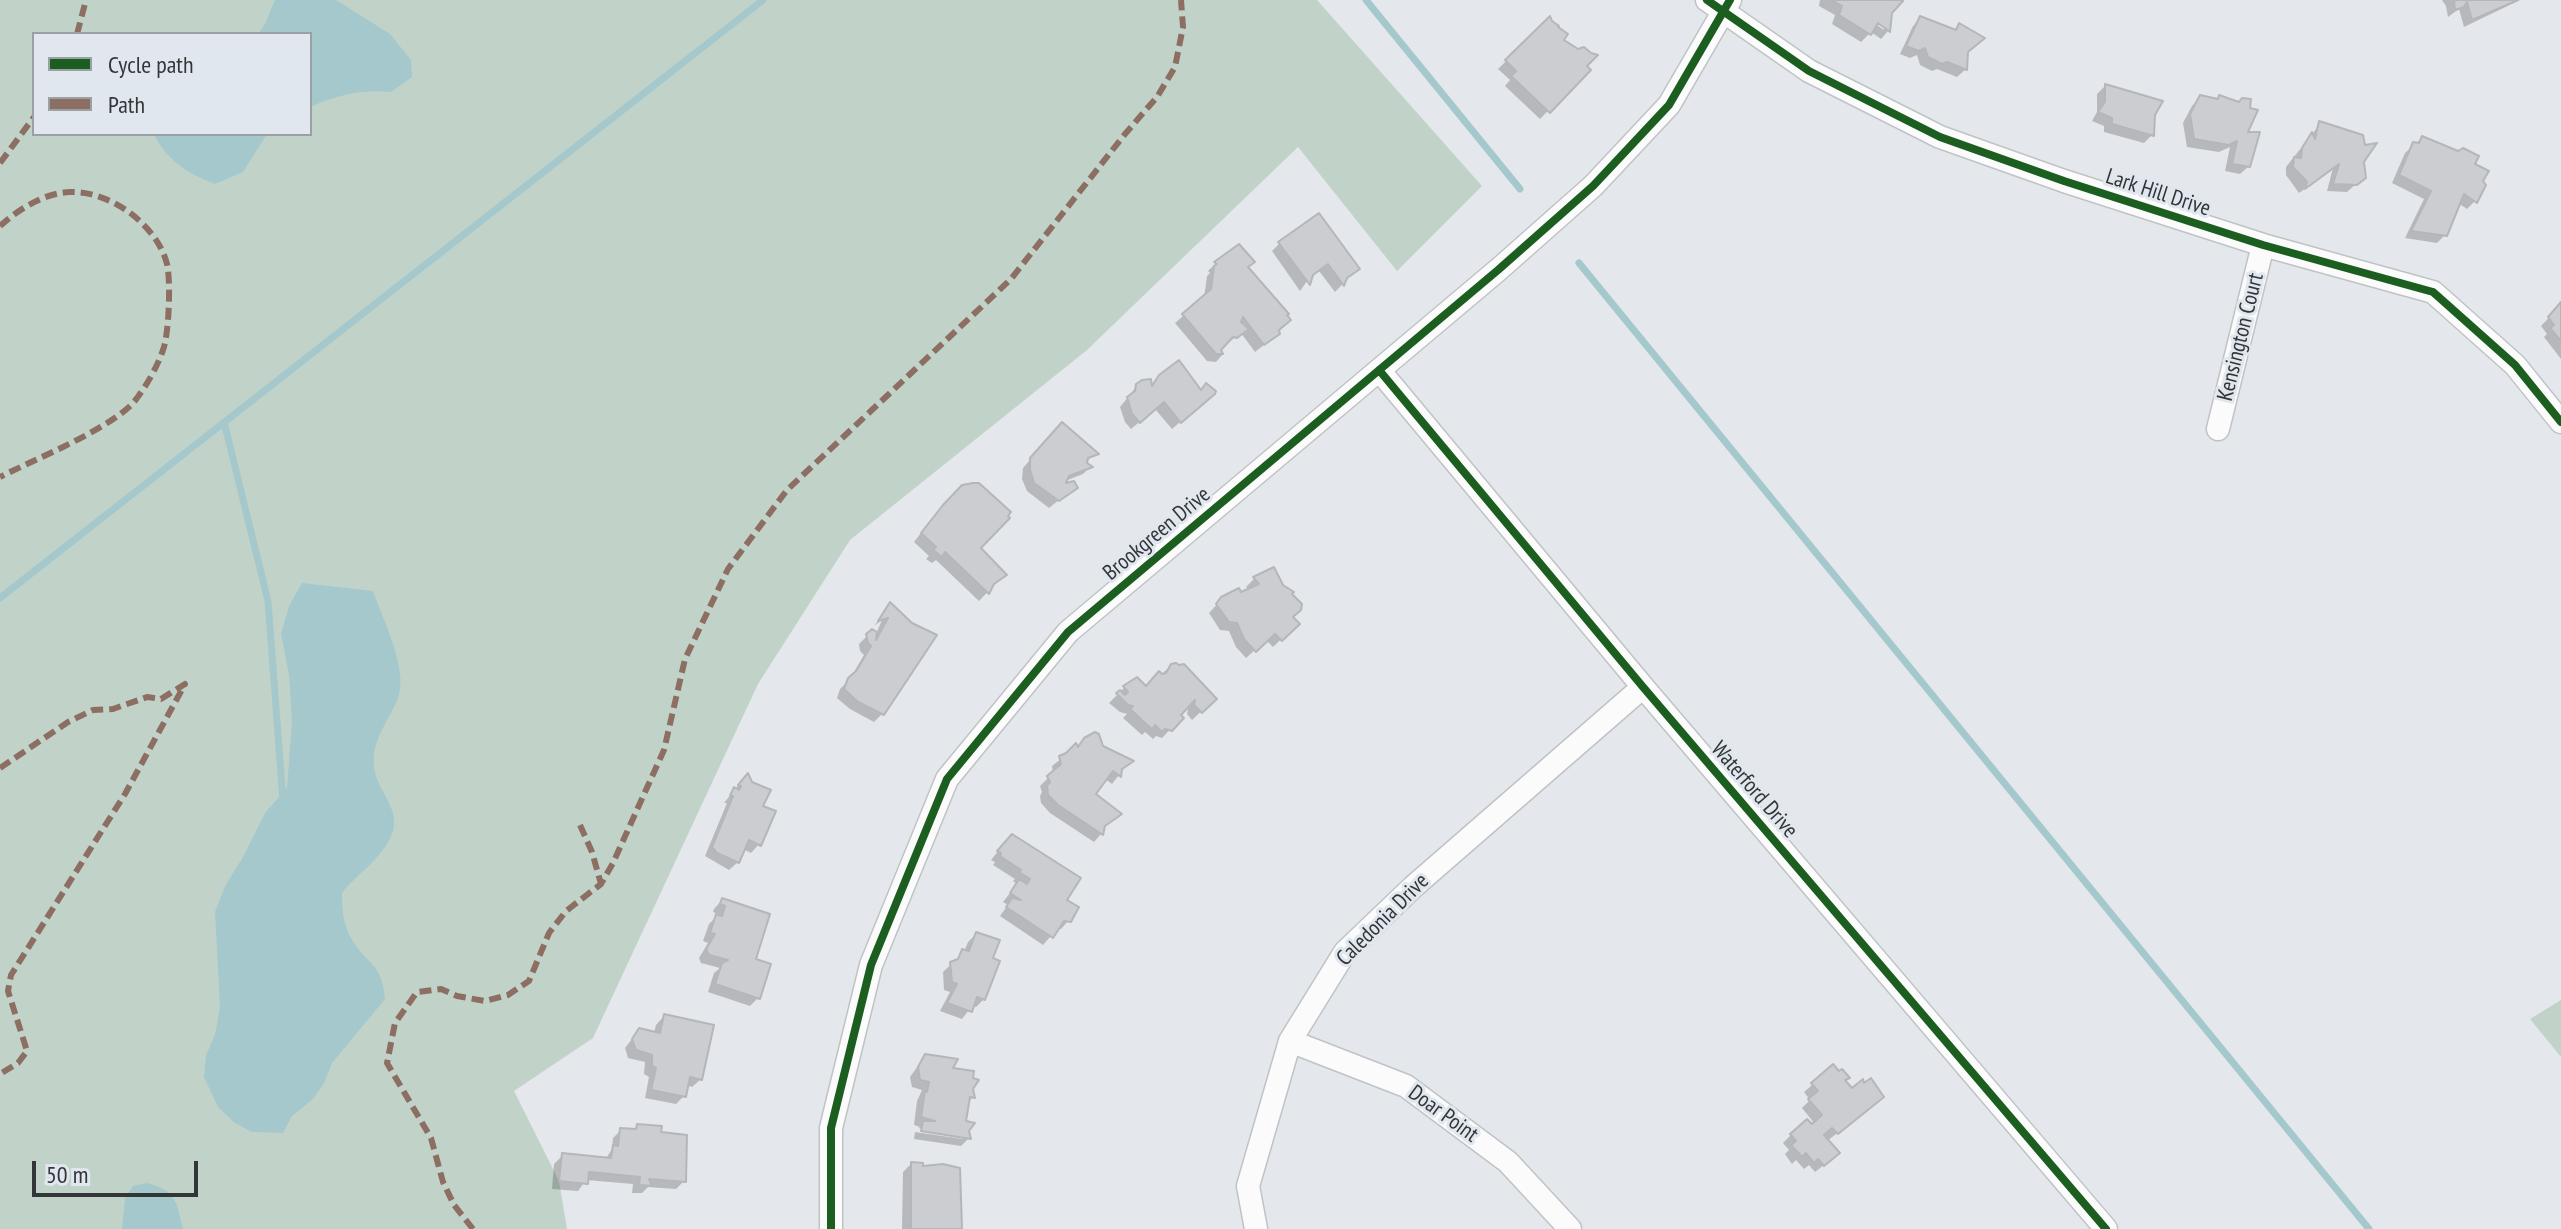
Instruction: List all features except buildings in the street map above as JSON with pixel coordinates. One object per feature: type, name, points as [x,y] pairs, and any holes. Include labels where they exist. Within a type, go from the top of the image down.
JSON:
[{"type":"street","name":"Lark Hill Drive","points":[[1721,4],[1809,71],[1940,137],[2064,181],[2263,245],[2433,292],[2515,365],[2561,422]]},
{"type":"street","name":"Brookgreen Drive","points":[[831,1229],[831,1128],[871,965],[947,779],[1068,632],[1498,270],[1602,176],[1669,105],[1721,4]]},
{"type":"street","name":"Kensington Court","points":[[2218,429],[2263,245]]},
{"type":"street","name":"Waterford Drive","points":[[1379,370],[1643,687],[2106,1229]]},
{"type":"street","name":"Caledonia Drive","points":[[1256,1229],[1248,1186],[1290,1041],[1345,952],[1413,887],[1643,687]]},
{"type":"street","name":"Doar Point","points":[[1290,1041],[1406,1086],[1508,1162],[1570,1229]]},
{"type":"green space","points":[[0,0],[1317,0],[1482,186],[1397,271],[1298,147],[1087,350],[850,540],[758,684],[593,1038],[514,1091],[559,1181],[567,1229],[0,1229]]},
{"type":"green space","points":[[2561,1000],[2561,1057],[2530,1019]]},
{"type":"water","points":[[275,0],[336,0],[390,34],[411,60],[412,77],[391,92],[350,94],[312,106],[312,32],[259,32]]},
{"type":"water","points":[[155,136],[266,136],[243,172],[215,184],[179,165]]},
{"type":"water","points":[[302,583],[373,591],[400,673],[398,698],[378,739],[374,757],[376,775],[391,806],[393,831],[378,856],[342,893],[348,932],[381,978],[385,999],[332,1063],[313,1099],[292,1116],[283,1133],[252,1132],[235,1123],[218,1107],[204,1077],[206,1055],[215,1035],[220,1007],[215,912],[225,886],[265,813],[287,788],[292,721],[289,675],[281,634],[289,606]]},
{"type":"water","points":[[147,1183],[174,1198],[183,1229],[122,1229],[125,1198],[133,1186]]},
{"type":"waterway","points":[[0,598],[763,0]]},
{"type":"waterway","points":[[1366,0],[1520,189]]},
{"type":"waterway","points":[[1579,263],[2369,1229]]},
{"type":"waterway","points":[[224,422],[268,601],[283,801]]},
{"type":"marked path","points":[[78,32],[86,0]]},
{"type":"marked path","points":[[473,1229],[454,1205],[443,1182],[431,1138],[387,1063],[395,1023],[417,992],[441,989],[457,996],[485,1001],[508,995],[529,981],[549,933],[566,911],[601,884],[613,863],[664,750],[685,659],[728,569],[787,490],[1011,279],[1157,97],[1175,67],[1183,27],[1181,0]]},
{"type":"marked path","points":[[0,163],[32,120]]},
{"type":"marked path","points":[[0,226],[24,208],[51,195],[70,192],[101,197],[130,213],[153,236],[167,264],[169,294],[163,350],[152,375],[127,409],[94,431],[0,477]]},
{"type":"marked path","points":[[0,768],[68,722],[93,710],[113,709],[147,697],[161,699],[185,684],[125,794],[11,975],[8,991],[27,1051],[18,1063],[0,1074]]},
{"type":"marked path","points":[[580,825],[601,884]]},
{"type":"cycle path","points":[[1707,0],[1809,71],[1940,137],[2064,181],[2263,245],[2433,292],[2515,365],[2561,422]]},
{"type":"cycle path","points":[[831,1229],[831,1128],[871,965],[947,779],[1068,632],[1498,270],[1593,186],[1669,105],[1730,0]]},
{"type":"cycle path","points":[[1379,370],[1643,687],[2106,1229]]}]
